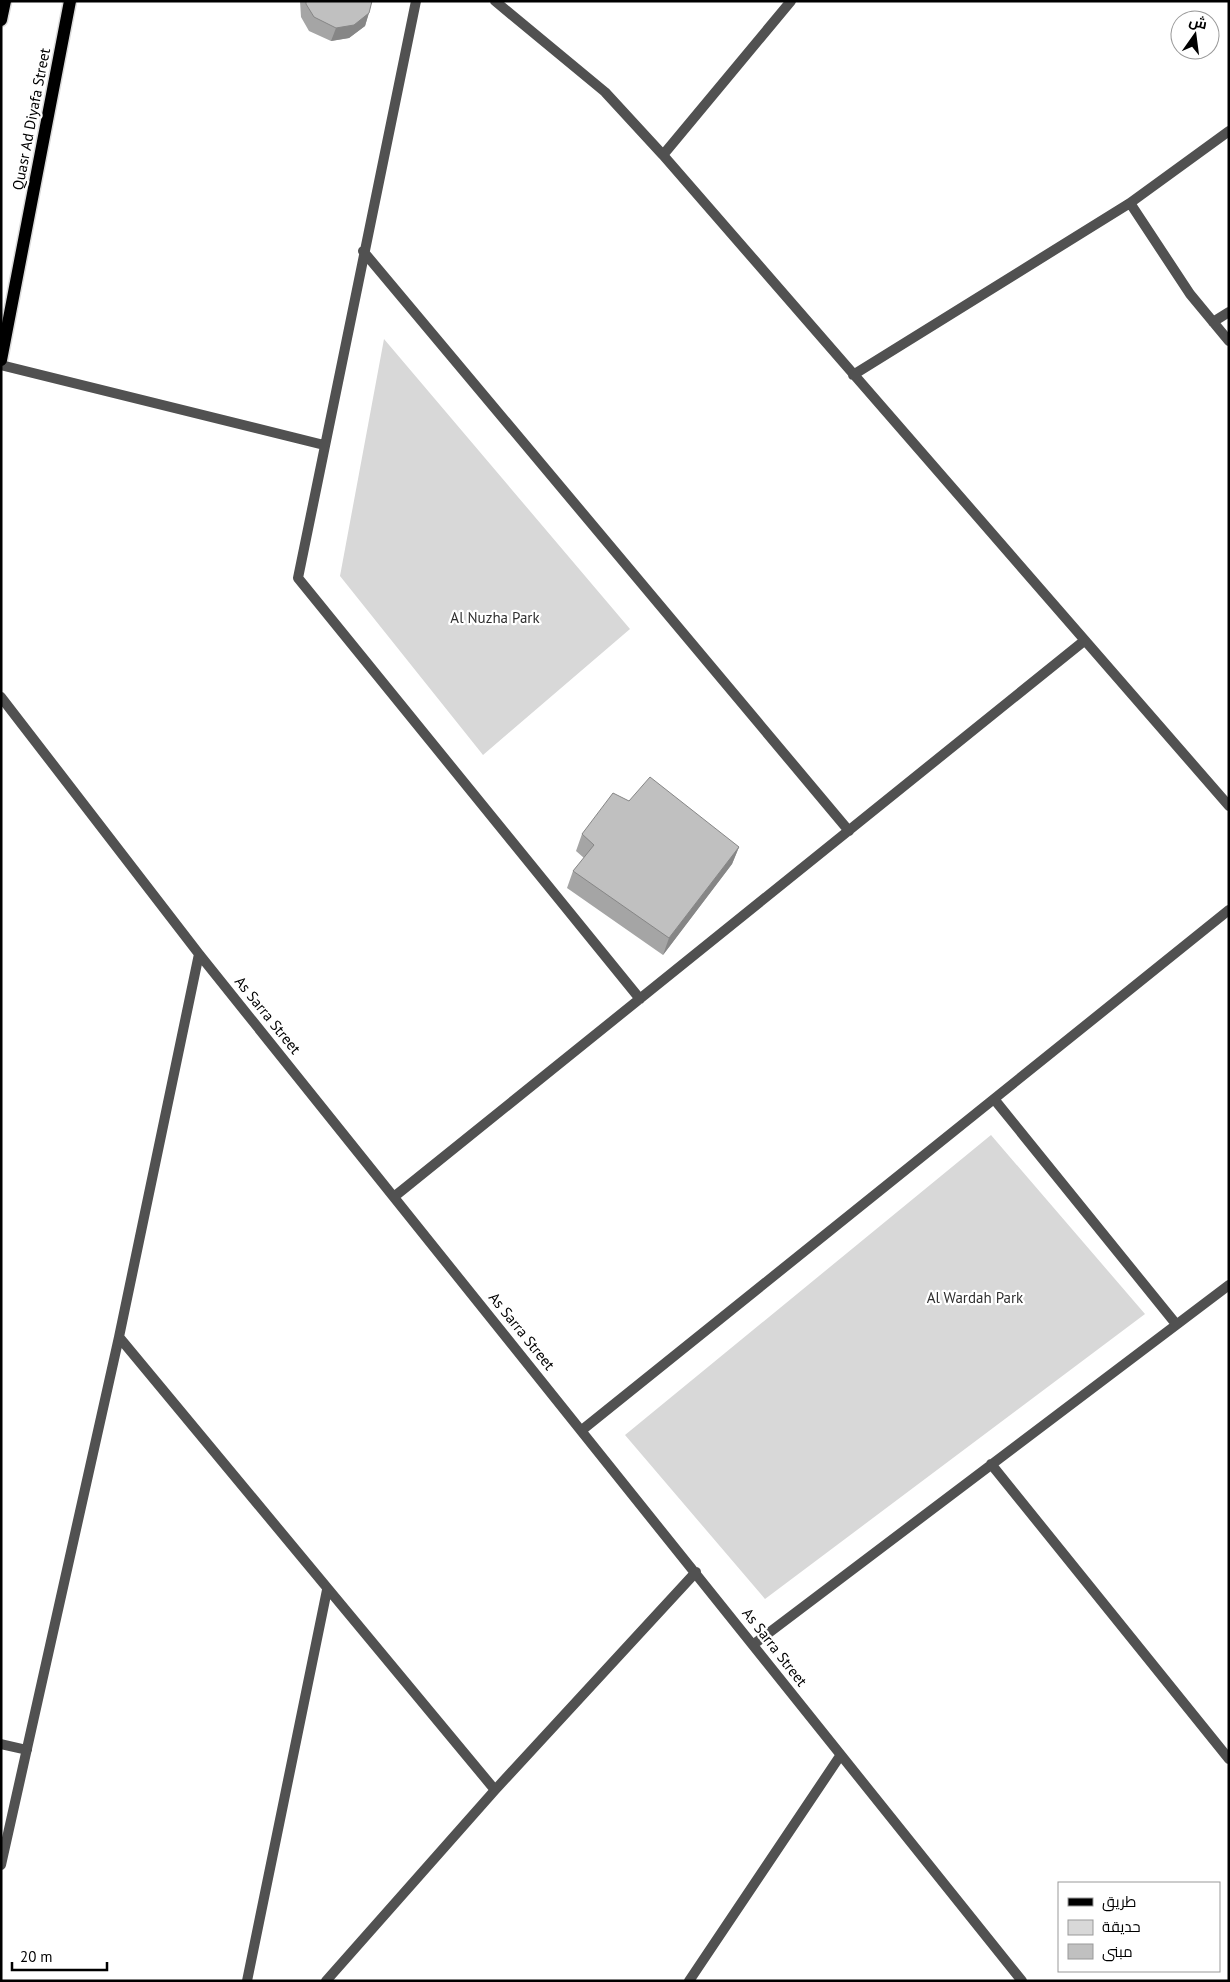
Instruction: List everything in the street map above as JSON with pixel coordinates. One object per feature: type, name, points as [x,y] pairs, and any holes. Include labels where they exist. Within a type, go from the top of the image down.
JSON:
[{"type":"main road","points":[[1,20],[5,1]]},
{"type":"main road","name":"Quasr Ad Diyafa Street","points":[[1,360],[70,1]]},
{"type":"street","points":[[416,1],[298,578],[640,999]]},
{"type":"street","points":[[495,1],[605,92],[663,155],[1229,806]]},
{"type":"street","points":[[663,155],[791,1]]},
{"type":"street","points":[[853,375],[1130,203],[1229,131]]},
{"type":"street","points":[[1130,203],[1190,294],[1229,341]]},
{"type":"street","points":[[364,251],[849,831]]},
{"type":"street","points":[[1213,322],[1229,312]]},
{"type":"street","points":[[1,364],[324,444]]},
{"type":"street","points":[[395,1196],[1084,641]]},
{"type":"street","name":"As Sarra Street","points":[[1,698],[199,954],[395,1196],[754,1644],[840,1756],[1022,1981]]},
{"type":"street","points":[[582,1430],[1229,910]]},
{"type":"street","points":[[1,1864],[119,1337],[199,954]]},
{"type":"street","points":[[994,1099],[1176,1324]]},
{"type":"street","points":[[754,1644],[1229,1285]]},
{"type":"street","points":[[119,1337],[327,1590],[495,1790]]},
{"type":"street","points":[[991,1464],[1229,1758]]},
{"type":"street","points":[[326,1981],[495,1790],[696,1572]]},
{"type":"street","points":[[246,1981],[327,1590]]},
{"type":"street","points":[[1,1744],[27,1750]]},
{"type":"street","points":[[689,1981],[840,1756]]},
{"type":"green space","name":"Al Nuzha Park","points":[[384,339],[630,629],[483,755],[340,576]]},
{"type":"green space","name":"Al Wardah Park","points":[[991,1135],[1145,1314],[765,1599],[625,1435]]},
{"type":"building","points":[[306,1],[372,1],[369,13],[354,25],[336,28],[314,17]]},
{"type":"building","points":[[650,777],[739,847],[669,938],[573,871],[594,845],[582,834],[613,793],[629,801]]}]
